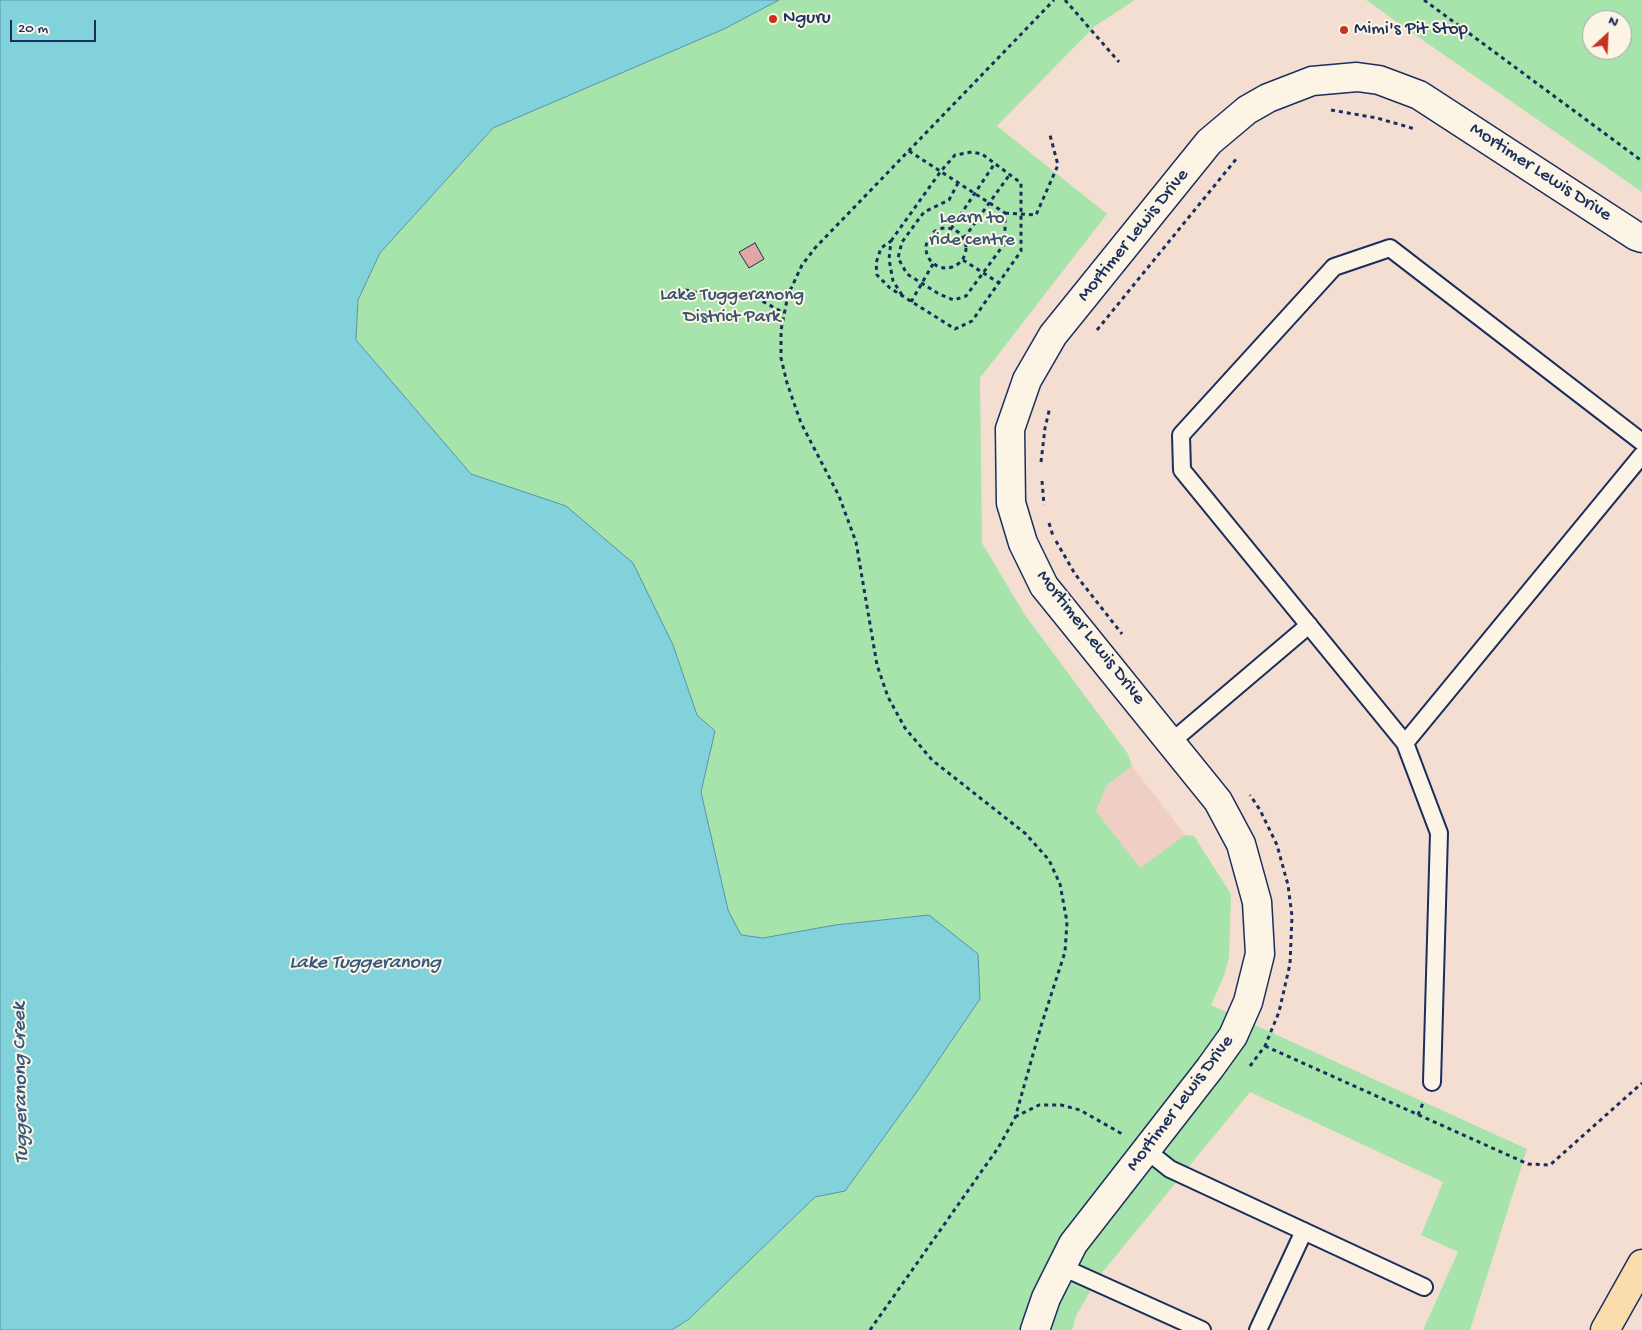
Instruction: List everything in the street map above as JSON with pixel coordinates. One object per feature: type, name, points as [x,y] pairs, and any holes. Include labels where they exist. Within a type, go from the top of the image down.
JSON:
[{"type":"highway","points":[[1605,1330],[1642,1264]]},
{"type":"street","name":"Mortimer Lewis Drive","points":[[1035,1330],[1046,1298],[1073,1244],[1138,1145],[1210,1068],[1233,1036],[1248,1002],[1260,954],[1257,902],[1241,844],[1218,801],[1044,586],[1023,543],[1011,503],[1010,429],[1027,380],[1053,336],[1209,142],[1247,110],[1268,98],[1312,81],[1357,77],[1379,80],[1419,95],[1636,236],[1642,238]]},
{"type":"lane","points":[[1432,1082],[1439,833],[1405,743],[1182,470],[1180,435],[1334,267],[1390,248],[1642,442]]},
{"type":"lane","points":[[1405,743],[1642,455]]},
{"type":"lane","points":[[1170,743],[1309,625]]},
{"type":"lane","points":[[1138,1145],[1170,1168],[1424,1287]]},
{"type":"lane","points":[[1258,1330],[1304,1231]]},
{"type":"lane","points":[[1062,1267],[1202,1330]]},
{"type":"path","points":[[870,1330],[998,1148],[1015,1118],[1041,1026],[1065,952],[1067,922],[1060,884],[1049,860],[1026,834],[932,760],[905,728],[888,697],[877,665],[856,542],[839,496],[802,423],[787,383],[781,358],[781,330],[788,295],[802,266],[816,248],[1054,0]]},
{"type":"path","points":[[1065,0],[1119,62]]},
{"type":"path","points":[[1424,0],[1642,161]]},
{"type":"path","points":[[1328,109],[1378,118],[1414,128],[1423,134]]},
{"type":"path","points":[[909,151],[1005,214],[1036,216],[1058,165],[1050,135]]},
{"type":"path","points":[[972,152],[982,154],[1010,174],[1022,183],[1021,251],[972,321],[955,329],[890,288],[877,274],[876,263],[881,248],[891,241],[941,171],[955,155],[972,152]]},
{"type":"path","points":[[1092,335],[1240,155]]},
{"type":"path","points":[[951,229],[995,164]]},
{"type":"path","points":[[964,238],[1010,174]]},
{"type":"path","points":[[958,183],[949,200],[924,212],[902,242],[898,258],[906,274],[939,294],[954,300],[966,296],[1005,243],[1005,214]]},
{"type":"path","points":[[951,229],[964,238],[966,249],[963,260],[952,268],[946,269],[933,264],[926,253],[928,239],[938,230],[951,229]]},
{"type":"path","points":[[891,241],[889,259],[893,281],[902,295]]},
{"type":"path","points":[[963,260],[999,283]]},
{"type":"path","points":[[911,302],[933,264]]},
{"type":"path","points":[[685,290],[720,297],[751,295],[784,313]]},
{"type":"path","points":[[1040,466],[1045,428],[1052,400]]},
{"type":"path","points":[[1041,475],[1043,502],[1046,510]]},
{"type":"path","points":[[1048,519],[1053,536],[1075,574],[1123,634]]},
{"type":"path","points":[[1245,788],[1260,810],[1277,845],[1288,885],[1292,916],[1290,964],[1279,1012],[1265,1046],[1247,1069]]},
{"type":"path","points":[[1265,1046],[1528,1164],[1550,1165],[1642,1083]]},
{"type":"path","points":[[1015,1118],[1039,1105],[1061,1105],[1080,1110],[1138,1145]]},
{"type":"shaded area","points":[[1132,766],[1185,835],[1140,868],[1096,811],[1107,785]]},
{"type":"green space","name":"Lake Tuggeranong District Park","points":[[779,0],[1135,0],[1095,26],[997,126],[1107,214],[980,378],[982,543],[1025,615],[1128,754],[1132,766],[1107,785],[1096,811],[1140,868],[1185,835],[1194,836],[1231,894],[1229,957],[1224,976],[1211,1005],[1527,1149],[1470,1330],[1423,1330],[1458,1252],[1421,1235],[1443,1182],[1250,1092],[1097,1279],[1076,1316],[1072,1330],[672,1330],[689,1319],[815,1197],[845,1191],[918,1090],[980,999],[928,915],[835,925],[763,938],[741,935],[728,910],[701,792],[715,732],[697,715],[673,645],[566,506],[471,474],[356,340],[358,300],[380,253],[493,128],[724,29]]},
{"type":"green space","points":[[1366,0],[1642,0],[1642,192],[1424,41]]},
{"type":"water","name":"Lake Tuggeranong","points":[[0,0],[779,0],[724,29],[493,128],[380,253],[358,300],[356,340],[471,474],[566,506],[633,563],[673,645],[697,715],[715,731],[701,792],[728,910],[741,935],[763,938],[835,925],[929,915],[978,954],[980,999],[918,1090],[845,1191],[815,1197],[689,1319],[672,1330],[0,1330]]},
{"type":"building","points":[[755,243],[764,259],[749,268],[739,252]]},
{"type":"place","name":"Nguru","points":[[773,19]]},
{"type":"place","name":"Mimi's Pit Stop","points":[[1344,30]]},
{"type":"park label","name":"Learn to ride centre","points":[[972,230]]},
{"type":"water label","name":"Tuggeranong Creek","points":[[22,1083]]}]
